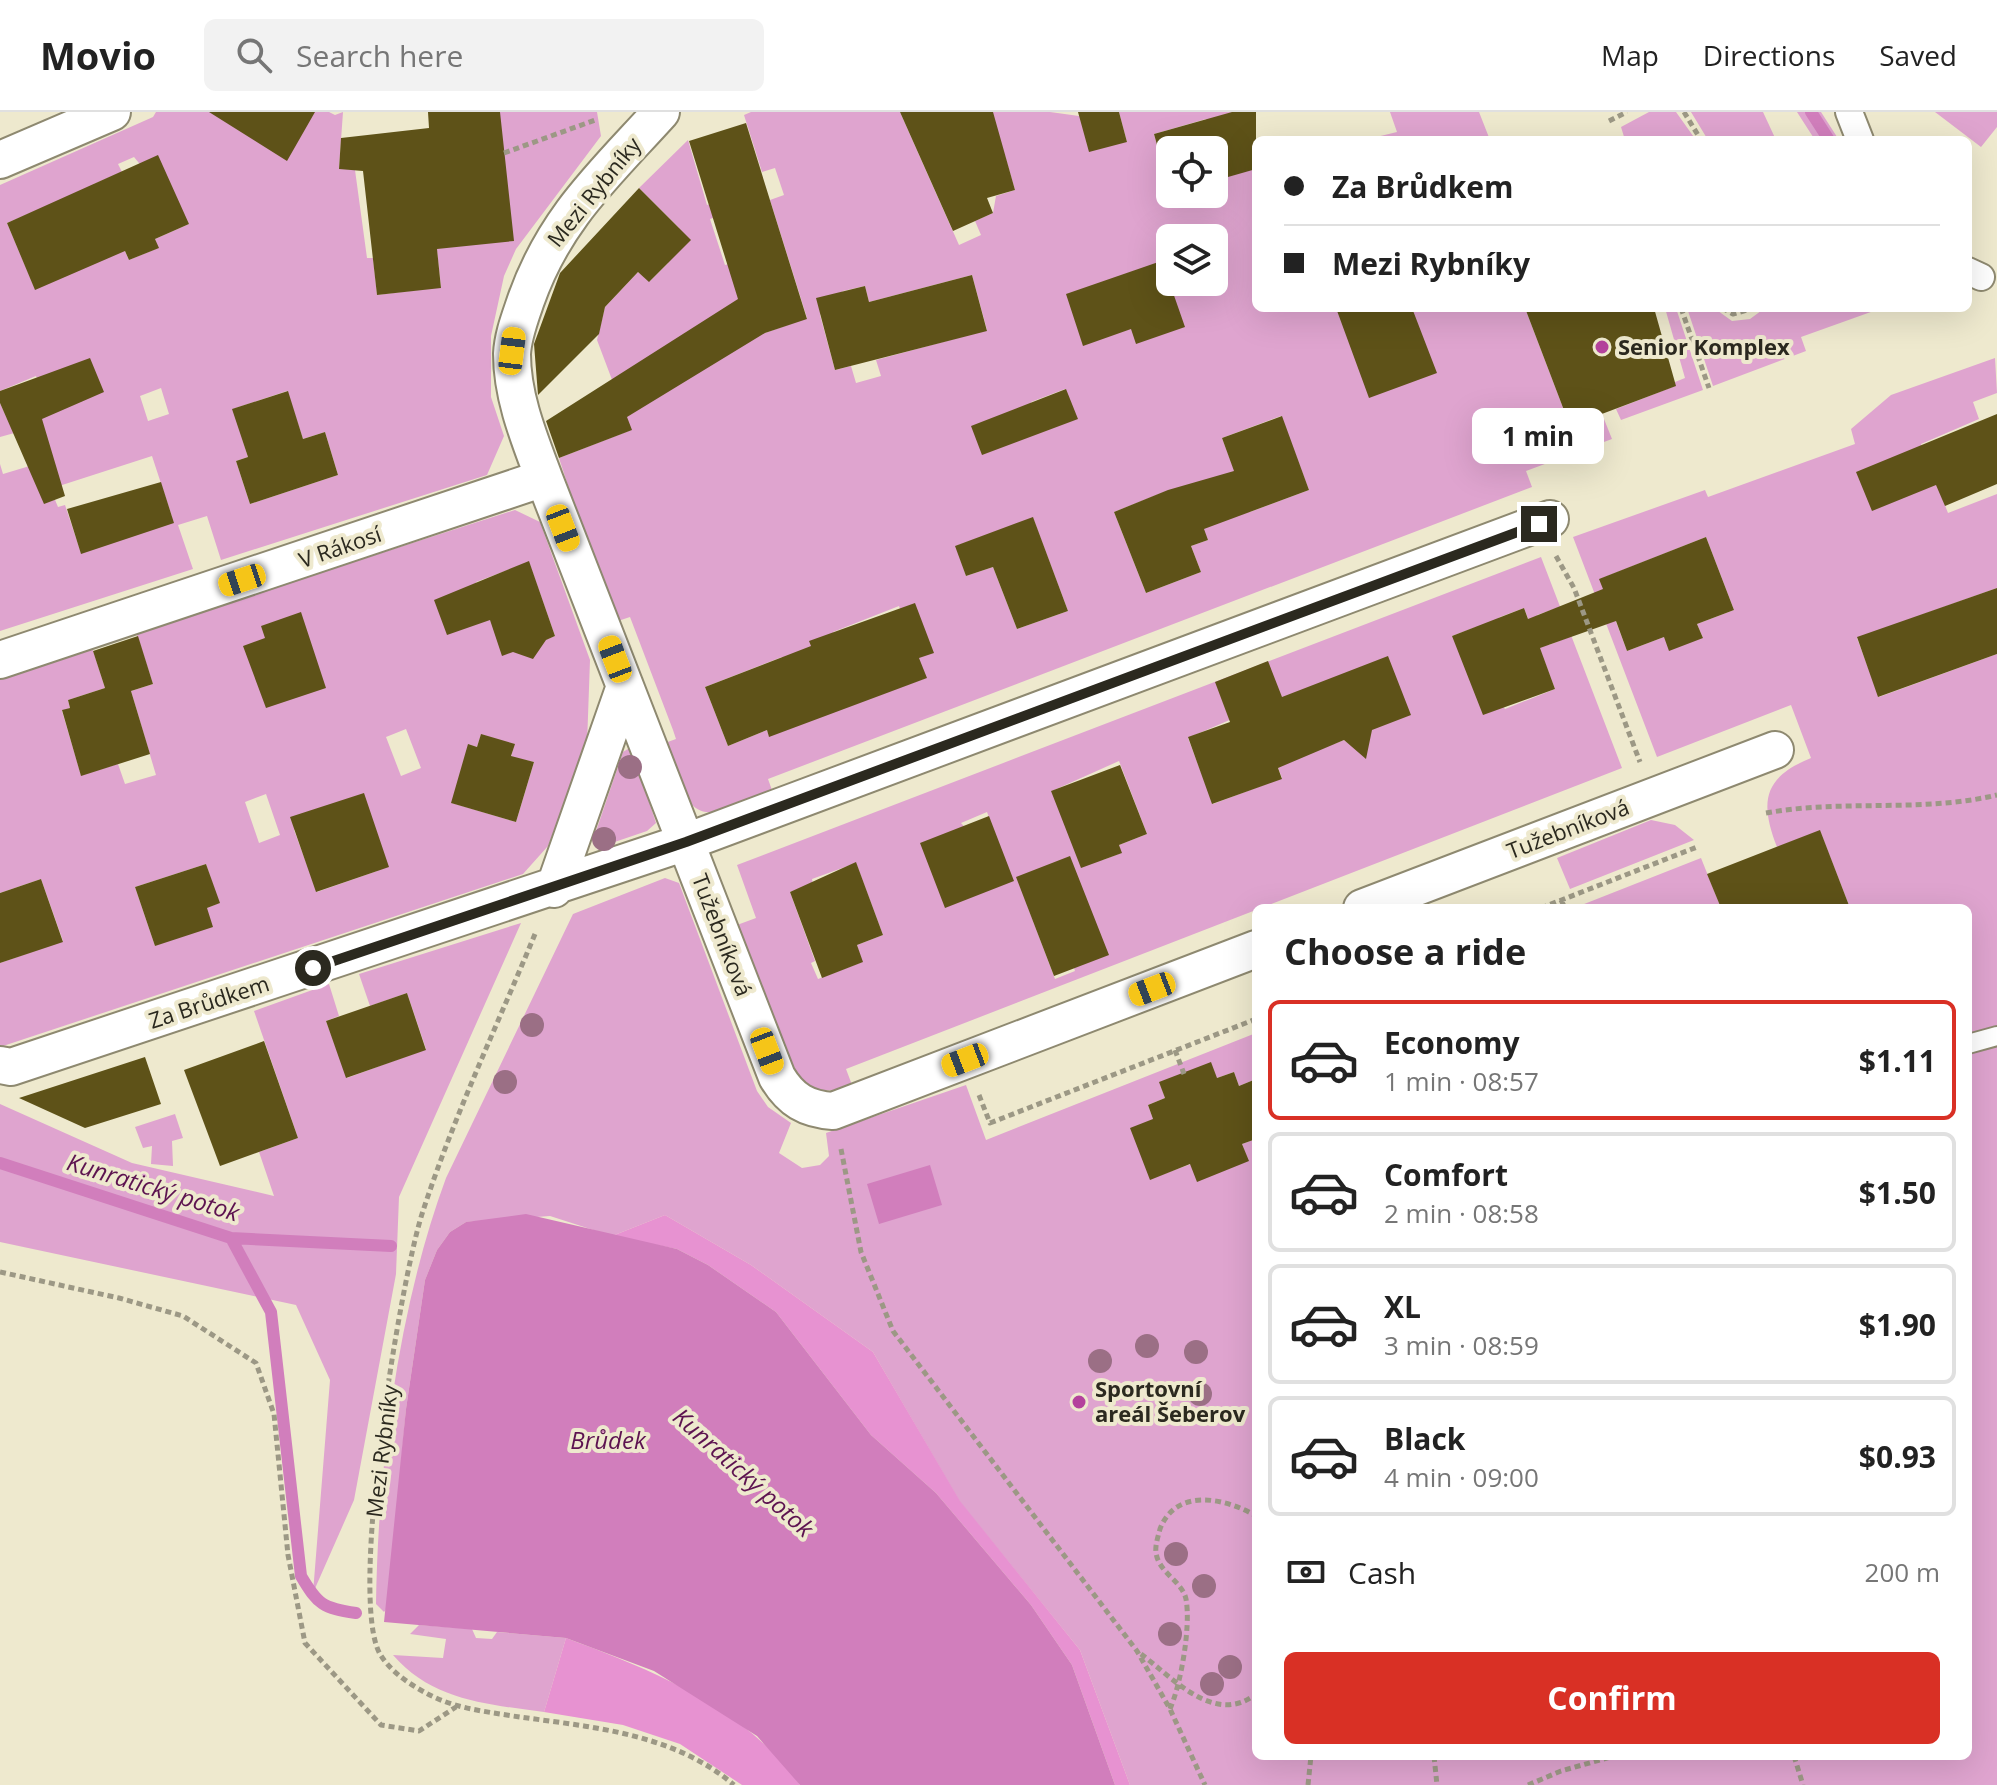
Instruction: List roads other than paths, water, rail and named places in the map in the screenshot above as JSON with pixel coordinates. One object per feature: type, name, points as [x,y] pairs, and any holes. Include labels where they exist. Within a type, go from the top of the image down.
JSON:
[{"type":"street","points":[[0,160],[112,112]]},
{"type":"street","name":"Mezi Rybníky","points":[[661,112],[588,192],[552,238],[515,333],[515,389],[523,424],[686,842]]},
{"type":"street","points":[[1849,112],[1858,136]]},
{"type":"street","name":"V Rákosí","points":[[0,660],[544,478]]},
{"type":"street","points":[[554,889],[1544,522]]},
{"type":"street","points":[[554,889],[625,686]]},
{"type":"street","name":"Tužebníková","points":[[1372,904],[1775,750]]},
{"type":"street","name":"Tužebníková","points":[[686,842],[777,1077],[787,1093],[801,1104],[833,1111],[1252,951]]},
{"type":"street","name":"Za Brůdkem","points":[[0,1065],[11,1067],[554,889]]},
{"type":"lane","points":[[1972,1043],[1997,1036]]},
{"type":"water","points":[[930,1165],[942,1205],[879,1224],[867,1184]]},
{"type":"water","name":"Brůdek","points":[[526,1214],[677,1249],[708,1265],[776,1312],[871,1435],[936,1493],[1031,1605],[1072,1665],[1115,1785],[800,1785],[757,1736],[654,1671],[566,1638],[384,1622],[406,1409],[425,1280],[437,1250],[450,1232],[466,1222]]},
{"type":"waterway","points":[[1811,112],[1826,136]]},
{"type":"waterway","name":"Kunratický potok","points":[[0,1163],[231,1238],[391,1246]]},
{"type":"waterway","points":[[231,1238],[271,1312],[301,1576],[322,1604],[356,1613]]},
{"type":"place","name":"Senior Komplex","points":[[1602,347]]},
{"type":"place","name":"Sportovní areál Šeberov","points":[[1079,1402]]}]
